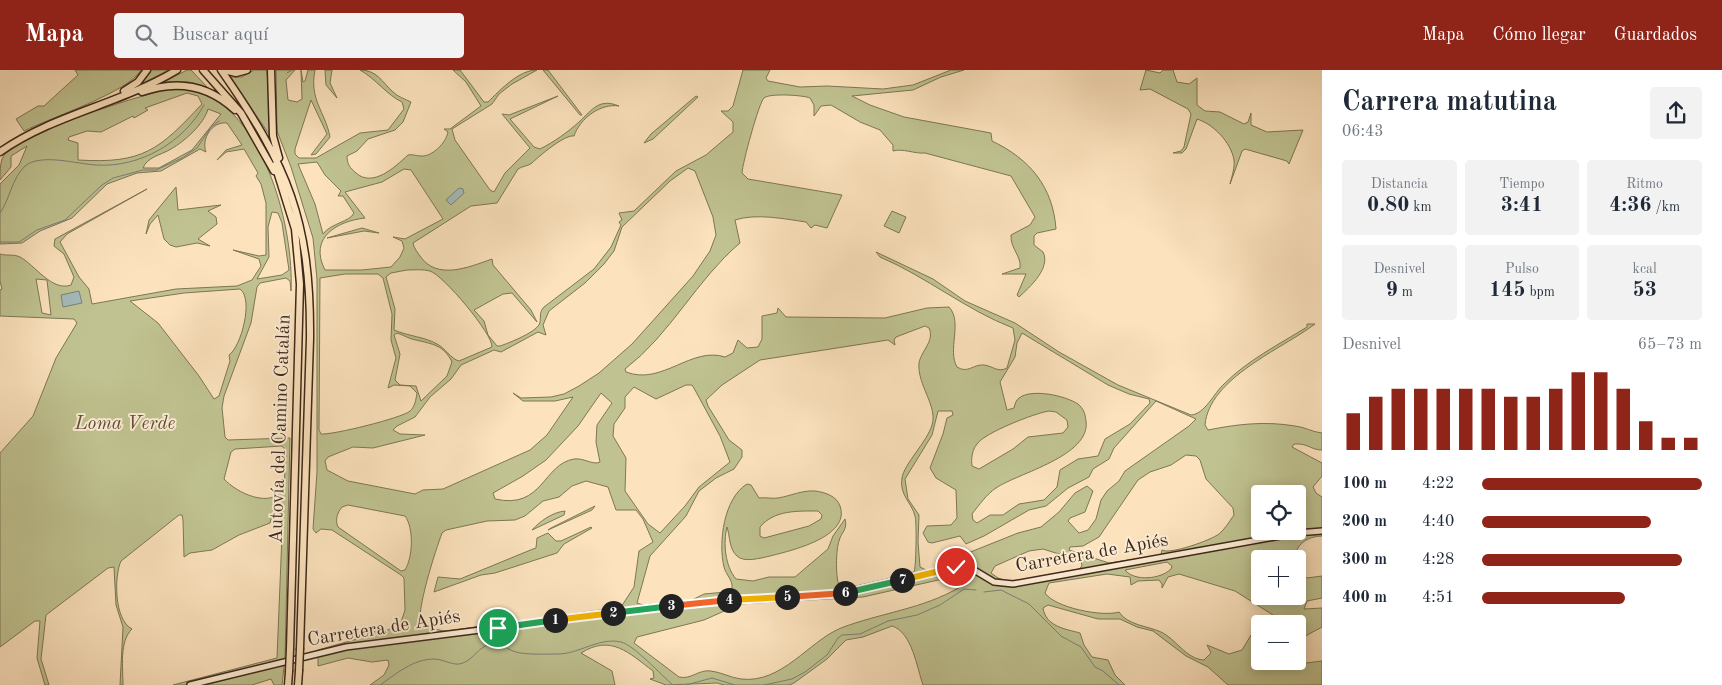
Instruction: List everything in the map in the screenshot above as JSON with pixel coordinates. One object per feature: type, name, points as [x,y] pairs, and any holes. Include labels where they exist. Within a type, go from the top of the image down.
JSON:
[{"type":"highway","points":[[108,101],[113,96],[135,85],[147,70]]},
{"type":"highway","points":[[0,152],[36,130],[124,95],[177,70]]},
{"type":"highway","points":[[204,70],[230,98],[251,127],[274,172],[287,212],[294,253],[300,316]]},
{"type":"highway","points":[[217,70],[256,129],[281,174]]},
{"type":"highway","points":[[222,70],[260,128],[281,174]]},
{"type":"highway","points":[[222,70],[236,73],[247,70]]},
{"type":"highway","points":[[272,70],[274,136],[281,174]]},
{"type":"highway","points":[[124,95],[132,96],[173,85],[196,87],[228,103],[251,127]]},
{"type":"highway","name":"Autovía del Camino Catalán","points":[[281,174],[291,192],[302,232],[309,280],[310,314],[298,685]]},
{"type":"highway","name":"Autovía del Camino Catalán","points":[[281,174],[297,246],[300,316],[288,685]]},
{"type":"street","name":"Carretera de Apiés","points":[[190,685],[346,647],[703,602],[837,594],[956,567],[969,568],[986,578],[1003,584],[1025,583],[1297,533],[1322,531]]},
{"type":"green space","points":[[75,70],[141,70],[134,78],[106,96],[24,131],[16,119],[38,106],[44,106],[78,75]]},
{"type":"green space","points":[[151,70],[169,70],[141,84]]},
{"type":"green space","points":[[187,70],[191,70],[208,88],[189,82],[164,82]]},
{"type":"green space","points":[[254,70],[267,70],[271,137],[230,77],[242,77]]},
{"type":"green space","points":[[276,70],[295,70],[286,80],[288,100],[297,102],[302,99],[301,70],[303,82],[308,70],[315,70],[314,89],[316,98],[330,137],[316,154],[311,155],[327,134],[311,100],[295,149],[295,154],[299,158],[316,158],[360,133],[388,130],[404,109],[402,102],[360,70],[375,74],[395,94],[411,102],[403,122],[395,130],[368,139],[357,151],[347,156],[349,166],[356,173],[369,178],[384,174],[408,155],[425,156],[434,152],[447,136],[448,132],[444,129],[450,129],[481,106],[466,82],[453,70],[460,70],[484,102],[488,102],[523,73],[537,70],[512,84],[499,94],[492,104],[452,129],[455,140],[490,190],[494,192],[505,173],[530,148],[502,114],[509,115],[558,96],[510,119],[534,147],[540,149],[566,133],[597,106],[606,103],[619,106],[598,109],[581,123],[574,136],[558,142],[531,164],[518,169],[497,203],[471,206],[413,243],[427,264],[444,270],[464,268],[492,259],[493,265],[531,310],[537,322],[512,293],[503,294],[474,310],[484,321],[488,335],[497,346],[500,346],[536,328],[540,323],[541,312],[544,307],[594,269],[611,247],[621,225],[619,222],[622,220],[619,213],[634,211],[676,171],[706,155],[733,132],[733,122],[721,111],[728,111],[733,106],[743,70],[770,70],[766,78],[768,81],[800,87],[827,86],[883,89],[913,85],[951,70],[964,70],[941,77],[913,90],[852,96],[870,105],[904,117],[991,133],[992,141],[1018,156],[1037,176],[1050,200],[1056,229],[1037,233],[1034,236],[1034,245],[1043,252],[1044,264],[1038,277],[1019,297],[1017,295],[1026,274],[1002,274],[1020,268],[1011,235],[1030,225],[1035,217],[1011,176],[925,153],[893,151],[893,145],[880,130],[860,122],[831,105],[821,106],[814,116],[814,105],[810,98],[772,95],[764,98],[758,110],[742,173],[748,179],[842,195],[827,228],[815,225],[811,228],[806,222],[770,217],[752,217],[735,220],[740,243],[710,273],[656,340],[625,369],[626,372],[639,375],[652,374],[700,357],[712,355],[725,357],[733,353],[738,340],[747,348],[758,347],[762,339],[762,316],[777,313],[778,308],[786,317],[885,318],[927,308],[949,307],[955,320],[954,360],[957,367],[967,369],[984,365],[998,370],[1007,368],[1015,340],[1013,328],[979,312],[914,274],[880,257],[876,252],[933,279],[965,301],[1015,323],[1059,352],[1118,385],[1191,415],[1201,411],[1233,375],[1264,353],[1307,327],[1307,324],[1315,324],[1249,366],[1233,379],[1219,393],[1210,408],[1205,425],[1208,430],[1262,423],[1284,424],[1322,433],[1322,450],[1299,444],[1294,444],[1292,447],[1322,463],[1322,476],[1313,487],[1316,493],[1322,497],[1322,536],[1306,540],[1306,485],[1251,485],[1251,540],[1306,540],[1297,550],[1251,550],[1251,601],[1235,591],[1179,574],[1168,577],[1162,588],[1159,580],[1138,581],[1131,585],[1130,577],[1107,574],[1049,583],[1045,593],[1059,603],[1080,610],[1102,613],[1119,612],[1127,620],[1161,632],[1186,653],[1198,659],[1204,660],[1211,653],[1207,645],[1229,654],[1242,650],[1251,635],[1251,670],[1306,670],[1306,663],[1322,661],[1322,685],[1228,685],[1208,667],[1186,656],[1153,631],[1137,627],[1120,619],[1098,619],[1048,605],[1043,608],[1048,619],[1057,626],[1080,633],[1084,645],[1092,657],[1108,660],[1115,675],[1125,685],[923,685],[909,643],[899,630],[892,626],[863,637],[846,640],[827,659],[789,685],[724,685],[717,683],[666,685],[650,679],[654,678],[653,671],[628,652],[619,648],[602,645],[581,653],[612,671],[615,685],[370,685],[384,675],[389,665],[388,660],[372,662],[348,658],[318,666],[318,650],[357,639],[377,630],[388,630],[401,622],[405,610],[404,578],[332,530],[321,529],[316,533],[313,529],[317,472],[317,279],[313,238],[291,167],[277,131]],"holes":[[[317,162],[325,175],[341,191],[338,196],[343,196],[354,213],[349,219],[331,227],[323,234],[315,204],[298,164]],[[688,168],[695,171],[713,217],[716,235],[710,251],[693,276],[632,344],[599,373],[564,394],[551,397],[521,398],[513,393],[523,401],[555,401],[573,397],[547,435],[530,450],[443,489],[423,490],[415,494],[348,481],[327,470],[325,461],[328,457],[353,447],[373,448],[425,435],[400,434],[393,430],[415,417],[430,397],[451,379],[461,365],[494,350],[501,352],[538,332],[546,335],[543,325],[549,311],[585,283],[614,251],[622,227],[670,181]],[[404,169],[411,170],[443,219],[405,239],[393,237],[402,241],[404,248],[400,257],[391,267],[362,270],[325,270],[320,248],[328,233],[345,223],[365,218],[345,192],[382,182]],[[407,270],[430,271],[456,293],[485,330],[492,347],[459,361],[432,342],[394,330],[395,309],[386,277],[391,273]],[[345,274],[378,274],[383,278],[392,314],[391,340],[396,358],[388,388],[394,385],[410,386],[417,393],[415,403],[410,411],[394,418],[367,426],[321,434],[319,430],[320,278]],[[925,326],[929,328],[929,342],[922,354],[919,371],[932,410],[932,425],[907,466],[902,478],[902,489],[916,520],[914,572],[864,585],[840,587],[837,578],[837,557],[839,541],[846,526],[845,519],[833,536],[828,549],[795,577],[769,577],[753,581],[736,579],[727,561],[725,540],[727,527],[734,553],[740,558],[753,559],[770,556],[817,541],[837,526],[841,517],[840,506],[833,497],[826,494],[810,491],[778,498],[759,498],[751,485],[747,484],[733,499],[728,510],[723,533],[722,557],[732,588],[726,592],[704,594],[692,600],[643,605],[637,603],[650,556],[686,516],[699,491],[716,478],[734,469],[742,457],[742,450],[729,440],[706,400],[722,385],[760,360],[888,340],[895,345],[894,340],[896,337]],[[397,333],[437,346],[449,356],[452,362],[447,376],[421,401],[416,386],[400,385],[395,380],[400,354],[394,335]],[[1022,333],[1108,385],[1129,394],[1149,399],[1150,403],[1130,424],[1105,439],[1098,456],[1078,459],[1060,470],[1057,487],[1044,500],[1019,504],[1003,515],[990,515],[977,523],[973,520],[972,514],[993,490],[1066,454],[1077,444],[1084,433],[1086,421],[1083,410],[1078,404],[1066,398],[1040,393],[1025,395],[1016,401],[1014,408],[1007,410],[1000,382],[1015,357],[1017,343]],[[686,385],[692,385],[720,436],[730,462],[699,487],[685,506],[660,533],[648,524],[625,491],[626,458],[613,436],[614,424],[625,408],[625,397],[634,387],[656,399]],[[601,393],[612,403],[597,425],[596,442],[600,462],[594,463],[574,459],[555,469],[541,485],[523,498],[511,501],[495,499],[493,493],[546,460],[578,426]],[[1156,401],[1196,419],[1189,426],[1125,471],[1119,481],[1107,491],[1101,500],[1096,519],[1088,530],[1079,533],[1068,521],[1070,518],[1085,512],[1093,491],[1087,486],[1075,493],[1059,512],[1041,527],[1018,533],[968,553],[970,563],[926,570],[920,567],[918,542],[919,515],[908,499],[905,479],[932,435],[938,411],[952,411],[953,415],[947,418],[930,468],[936,478],[956,490],[957,518],[951,525],[927,526],[923,533],[928,542],[932,543],[960,536],[966,544],[984,536],[1029,510],[1046,506],[1068,488],[1089,477],[1093,469],[1109,459],[1114,448]],[[1056,412],[1067,420],[1068,427],[1063,433],[1028,437],[1013,449],[979,469],[972,466],[975,446],[989,434],[1022,419],[1042,413]],[[1186,455],[1196,456],[1200,460],[1206,479],[1233,508],[1234,515],[1225,528],[1215,537],[1181,549],[1162,550],[1161,555],[1109,563],[1069,550],[1070,547],[1083,546],[1099,537],[1138,480],[1150,472],[1171,465]],[[586,481],[608,487],[616,510],[636,510],[643,519],[653,542],[639,551],[634,587],[621,607],[444,631],[421,626],[423,595],[442,533],[446,530],[487,521],[515,520],[525,516],[543,501],[559,497],[572,486]],[[348,505],[405,516],[411,535],[410,558],[405,570],[401,571],[338,527],[337,519],[342,507]],[[818,511],[822,515],[821,519],[809,526],[764,538],[760,536],[760,527],[772,517],[779,514]],[[1043,549],[1081,561],[1082,566],[1079,569],[1009,582],[991,573],[995,566],[1029,551]],[[1167,562],[1172,566],[1167,572],[1155,577],[1141,578],[1129,574],[1125,570]],[[956,576],[961,582],[960,587],[931,601],[841,628],[829,634],[782,668],[756,679],[741,679],[707,671],[683,678],[679,677],[634,643],[637,637],[704,620],[740,604],[863,597]]]},
{"type":"green space","points":[[325,70],[332,70],[330,83],[337,98],[326,85]]},
{"type":"green space","points":[[543,70],[548,70],[582,115],[580,115]]},
{"type":"green space","points":[[1146,70],[1160,73],[1163,70],[1173,70],[1177,82],[1189,84],[1197,78],[1197,105],[1205,111],[1220,112],[1244,124],[1248,122],[1251,113],[1251,125],[1267,132],[1303,130],[1289,164],[1287,161],[1245,149],[1242,151],[1230,184],[1234,163],[1229,147],[1215,129],[1197,119],[1186,149],[1182,153],[1173,153],[1181,151],[1184,147],[1191,114],[1188,109],[1150,89],[1140,90]]},
{"type":"green space","name":"Loma Verde","points":[[172,89],[192,90],[203,93],[225,107],[244,127],[259,151],[272,179],[281,208],[291,266],[291,291],[290,281],[286,278],[260,283],[257,287],[251,323],[224,396],[222,408],[225,437],[228,440],[290,438],[285,658],[282,685],[274,685],[271,679],[252,685],[173,685],[277,658],[283,510],[280,504],[274,507],[270,523],[239,535],[212,550],[190,553],[184,557],[183,520],[182,515],[179,515],[121,561],[117,577],[117,597],[122,617],[132,629],[123,648],[123,685],[120,685],[123,627],[116,605],[114,567],[108,568],[46,615],[41,659],[49,685],[45,685],[37,658],[40,621],[35,621],[0,647],[0,453],[33,416],[56,358],[77,323],[74,319],[0,316],[0,290],[2,289],[0,281],[0,254],[20,257],[57,285],[71,285],[74,277],[64,254],[54,246],[55,239],[147,189],[67,234],[60,242],[79,277],[89,289],[92,304],[176,289],[237,286],[252,280],[261,266],[259,259],[233,250],[259,256],[266,255],[266,203],[261,184],[256,176],[258,173],[244,149],[226,152],[217,160],[226,150],[242,145],[227,123],[217,125],[209,132],[205,142],[206,152],[200,149],[161,171],[137,173],[107,184],[72,218],[40,231],[22,243],[0,244],[0,184],[19,165],[27,146],[11,156],[11,167],[0,180],[2,159],[12,148],[54,127],[82,116]],"holes":[[[187,93],[198,96],[202,104],[174,133],[148,151],[119,159],[100,161],[78,160],[78,143],[68,140],[69,137],[87,131],[101,132],[148,110],[145,108]],[[208,109],[221,114],[192,150],[159,168],[143,168],[148,161],[182,141],[193,132]],[[272,212],[278,213],[282,223],[289,270],[282,275],[257,279],[269,257],[268,227]],[[36,279],[47,280],[51,315],[42,313]],[[240,289],[244,294],[246,302],[244,323],[238,343],[229,355],[230,361],[219,396],[214,399],[199,376],[158,323],[130,301],[184,293]],[[282,446],[286,451],[284,489],[278,495],[271,498],[254,497],[237,489],[224,479],[231,452],[235,449]]]},
{"type":"green space","points":[[696,96],[698,97],[653,139],[644,143],[651,134]]},
{"type":"green space","points":[[176,187],[178,210],[221,205],[208,211],[216,217],[217,224],[198,239],[210,246],[197,243],[176,247],[170,245],[164,239],[158,215],[150,224],[146,234],[149,220]]},
{"type":"green space","points":[[892,211],[906,217],[899,233],[884,226]]},
{"type":"green space","points":[[362,228],[379,233],[364,231],[327,238]]},
{"type":"green space","points":[[595,506],[592,510],[548,530],[551,528]]},
{"type":"green space","points":[[565,511],[564,515],[532,530],[547,518]]},
{"type":"green space","points":[[591,527],[564,544],[557,553],[495,573],[481,575],[434,592],[438,577],[460,579],[536,548],[537,538],[548,533],[556,541],[561,541]]},
{"type":"green space","points":[[1322,576],[1322,598],[1307,601],[1306,604],[1306,577]]},
{"type":"green space","points":[[1257,605],[1306,605],[1304,609],[1322,608],[1322,627],[1306,636],[1306,615],[1273,615]]},
{"type":"water","points":[[459,188],[463,189],[464,193],[451,205],[446,200]]},
{"type":"water","points":[[79,291],[82,303],[63,307],[61,295]]},
{"type":"waterway","points":[[287,73],[292,70]]},
{"type":"waterway","points":[[0,213],[17,176],[25,166],[32,162],[59,160],[96,165],[129,162],[159,150],[173,141],[185,130],[204,105]]},
{"type":"waterway","points":[[0,242],[19,242],[37,230],[65,220],[102,185],[113,178],[143,170],[156,170],[182,158],[197,148],[211,127],[219,121]]},
{"type":"waterway","points":[[764,685],[792,679],[805,672],[827,655],[842,635],[860,634],[888,621],[917,615],[940,605],[964,589],[976,590]]},
{"type":"waterway","points":[[984,592],[1001,590],[1029,604],[1061,636],[1081,647],[1095,667],[1103,671],[1119,685]]},
{"type":"waterway","points":[[380,685],[412,664],[434,659],[460,664],[467,661],[483,647],[491,644],[498,644],[520,653],[558,654],[613,641],[627,644],[673,685]]},
{"type":"waterway","points":[[686,685],[712,678],[735,685]]},
{"type":"route","points":[[498,628],[703,602],[837,594],[956,567]]}]
